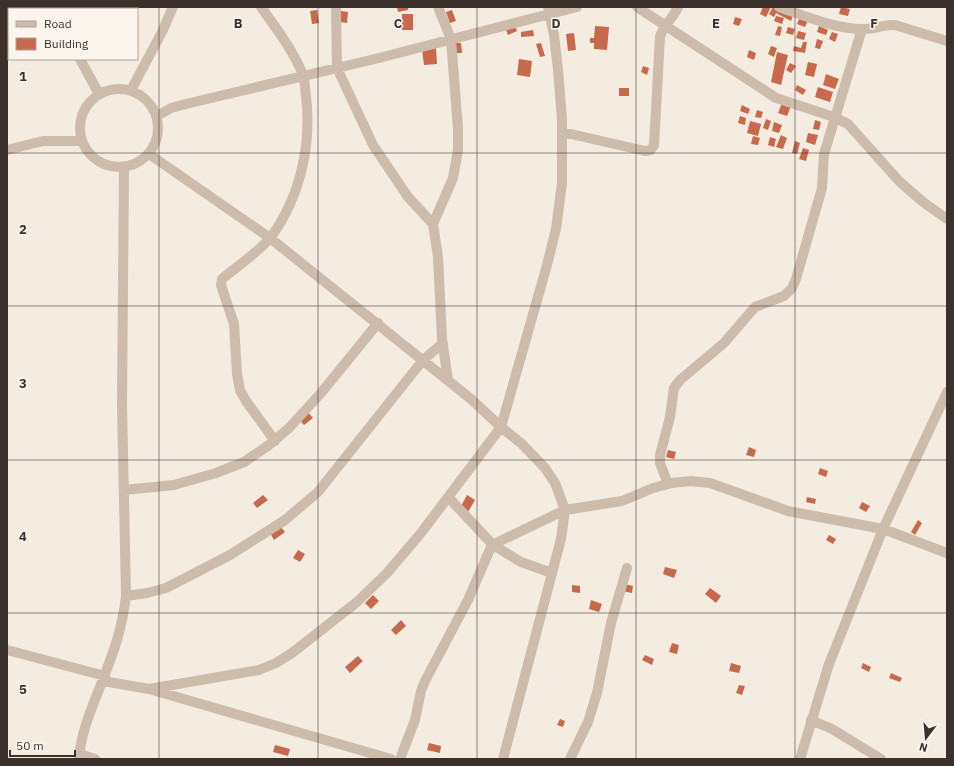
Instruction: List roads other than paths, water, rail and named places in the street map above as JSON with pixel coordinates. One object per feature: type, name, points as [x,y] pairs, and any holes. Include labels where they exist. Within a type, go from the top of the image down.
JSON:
[{"type":"street","points":[[131,90],[162,32],[173,7]]},
{"type":"street","points":[[261,7],[293,55],[303,76],[308,113],[307,134],[300,178],[294,198],[270,238],[222,279],[221,285],[234,324],[237,374],[240,390],[246,402],[275,441]]},
{"type":"street","points":[[336,7],[337,68],[373,145],[408,197],[433,224]]},
{"type":"street","points":[[438,7],[451,39],[458,129],[458,150],[453,178],[433,224],[440,276],[443,343],[448,380]]},
{"type":"street","points":[[157,116],[178,106],[451,39],[549,11],[578,7]]},
{"type":"street","points":[[637,7],[776,98],[834,117],[848,124],[899,181],[923,202],[947,219]]},
{"type":"street","points":[[562,132],[618,146],[645,151],[651,150],[654,145],[660,37],[664,25],[673,17],[678,7]]},
{"type":"street","points":[[779,7],[823,22],[862,29],[895,24],[947,41]]},
{"type":"street","points":[[149,689],[259,670],[276,663],[292,653],[357,602],[388,573],[449,498],[501,427],[556,229],[562,183],[562,132],[558,70],[549,11]]},
{"type":"street","points":[[668,484],[660,464],[660,455],[670,417],[674,388],[680,380],[724,343],[755,307],[784,296],[792,288],[796,279],[822,188],[824,154],[862,29]]},
{"type":"street","points":[[81,60],[99,94]]},
{"type":"street","points":[[120,88],[131,90],[142,96],[151,104],[157,116],[158,136],[149,154],[133,165],[124,167],[111,166],[98,161],[88,153],[82,141],[80,132],[82,114],[86,106],[99,94],[120,88]]},
{"type":"street","points":[[7,150],[43,141],[82,141]]},
{"type":"street","points":[[149,154],[270,238],[448,380],[522,444],[545,468],[555,483],[565,510],[561,539],[503,759]]},
{"type":"street","points":[[95,759],[80,757],[82,736],[90,710],[104,679],[123,625],[126,596],[122,388],[124,167]]},
{"type":"street","points":[[124,490],[174,485],[216,473],[244,462],[275,441],[289,428],[321,393],[378,324]]},
{"type":"street","points":[[126,596],[166,588],[230,555],[285,520],[318,492],[423,360],[443,343]]},
{"type":"street","points":[[800,759],[811,720],[830,664],[882,529],[947,392]]},
{"type":"street","points":[[400,759],[416,720],[421,691],[425,681],[468,600],[486,554],[493,545],[498,542],[565,510],[622,501],[653,488],[668,484],[691,481],[710,483],[788,511],[882,529],[947,553]]},
{"type":"street","points":[[449,498],[493,545],[521,562],[552,573]]},
{"type":"street","points":[[570,759],[584,731],[597,693],[611,623],[627,568]]},
{"type":"street","points":[[7,650],[104,679],[149,689],[391,759]]},
{"type":"street","points":[[811,720],[832,729],[881,759]]}]
